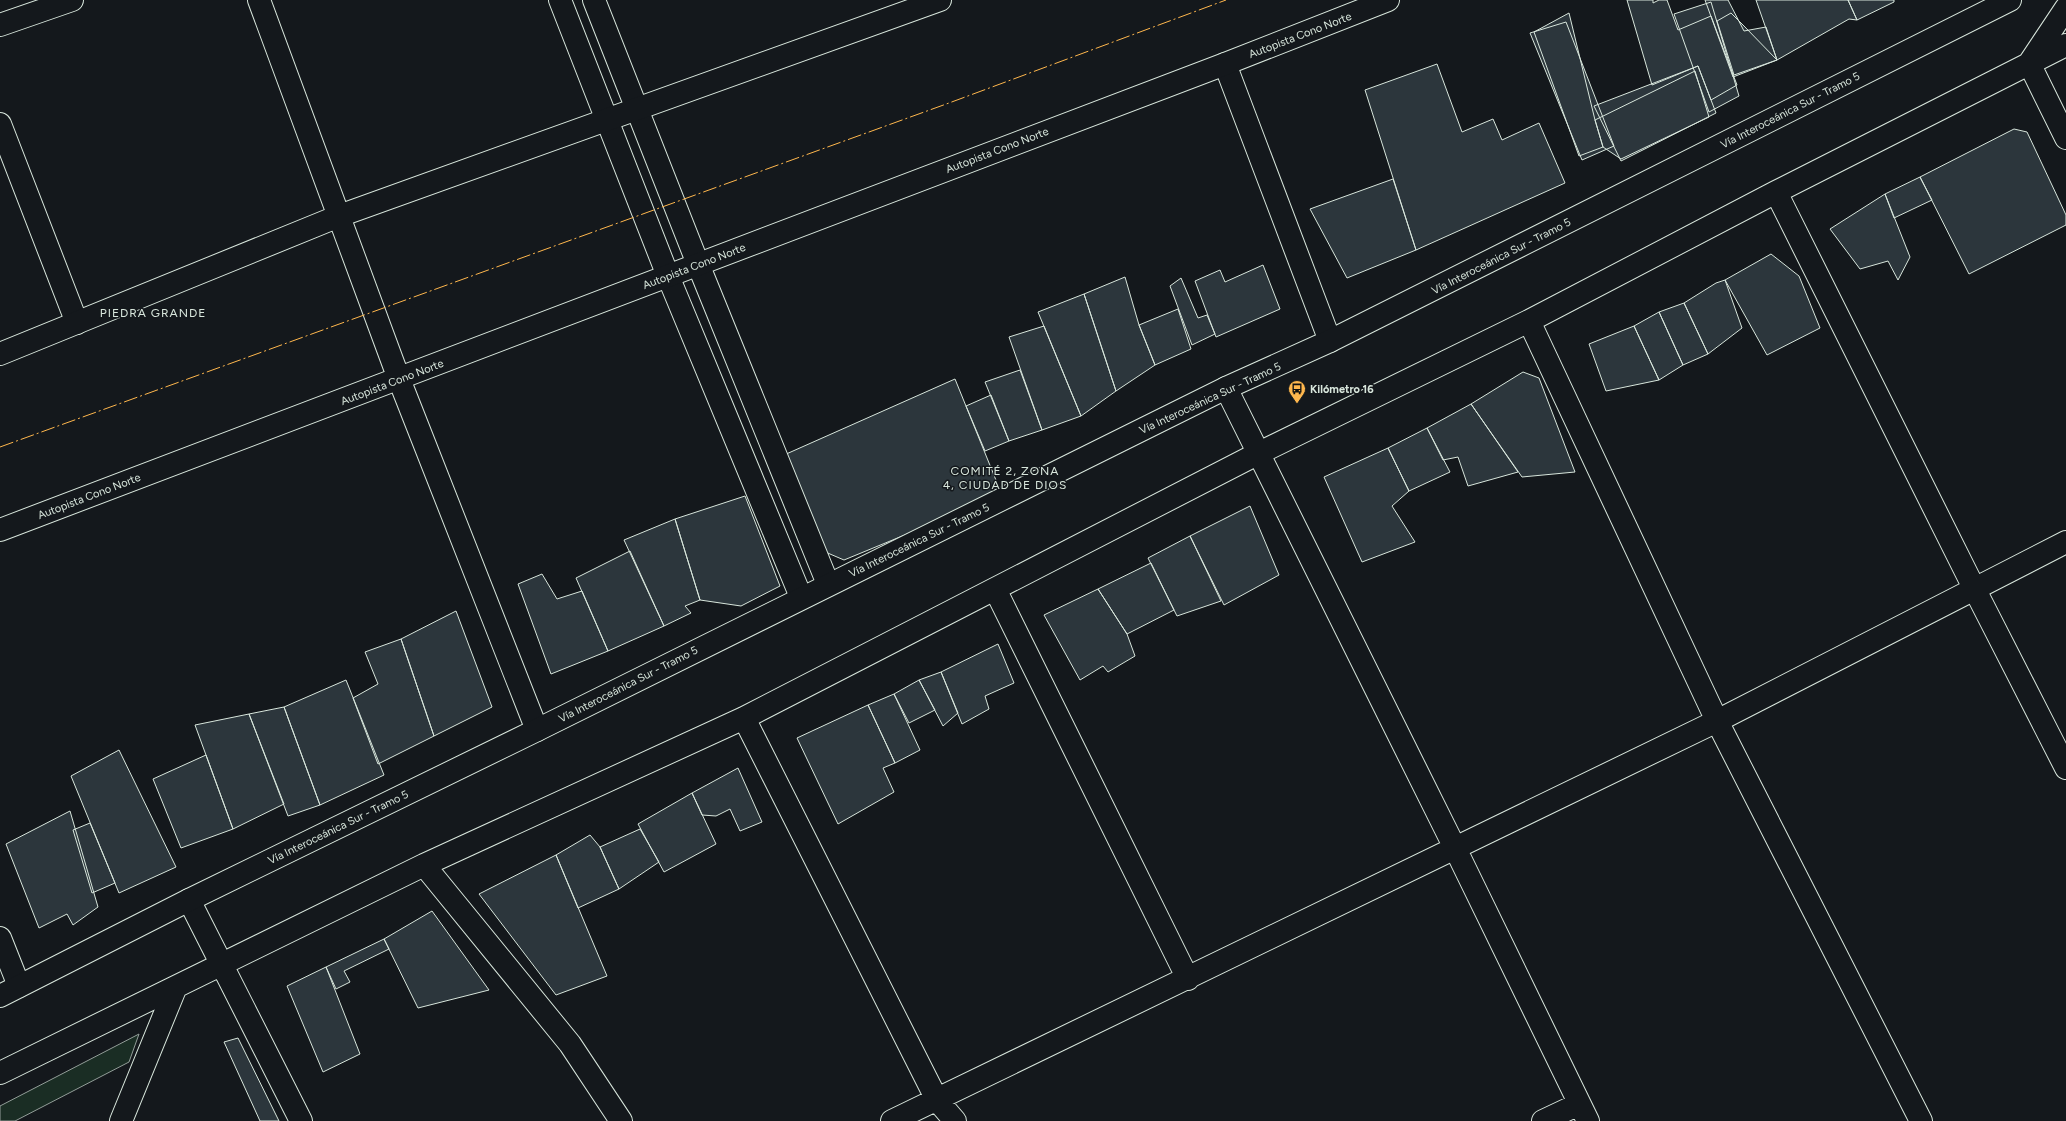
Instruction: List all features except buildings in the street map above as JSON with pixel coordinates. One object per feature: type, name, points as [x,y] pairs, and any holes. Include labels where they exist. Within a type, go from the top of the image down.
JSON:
[{"type":"main road","points":[[0,25],[72,0]]},
{"type":"main road","points":[[259,0],[399,379],[537,730]]},
{"type":"main road","points":[[560,0],[668,276],[801,597]]},
{"type":"main road","points":[[594,0],[636,110],[828,584]]},
{"type":"main road","points":[[0,354],[339,216],[940,0]]},
{"type":"main road","name":"Autopista Cono Norte","points":[[0,530],[1225,64],[1388,0]]},
{"type":"main road","name":"Vía Interoceánica Sur - Tramo 5","points":[[0,996],[190,900],[537,730],[801,597],[1226,388],[1330,341],[2010,0]]},
{"type":"main road","points":[[2029,63],[2066,8]]},
{"type":"main road","points":[[0,1073],[175,989],[223,963],[424,865],[744,718],[1257,454],[1529,321],[1776,192],[2066,45]]},
{"type":"main road","points":[[2029,63],[2066,138]]},
{"type":"main road","points":[[1225,64],[1330,341]]},
{"type":"main road","points":[[0,124],[77,323]]},
{"type":"main road","points":[[1776,192],[1974,588],[2066,768]]},
{"type":"main road","points":[[1529,321],[1718,721],[1921,1121]]},
{"type":"main road","points":[[1226,388],[1257,454],[1455,848],[1583,1112],[1543,1121]]},
{"type":"main road","points":[[892,1121],[1188,979],[1718,721],[2066,542]]},
{"type":"main road","points":[[995,590],[1188,979]]},
{"type":"main road","points":[[744,718],[937,1100],[955,1121]]},
{"type":"main road","points":[[424,865],[570,1044],[620,1121]]},
{"type":"main road","points":[[190,900],[302,1121]]},
{"type":"main road","points":[[0,938],[19,986]]},
{"type":"main road","points":[[121,1121],[175,989]]},
{"type":"green space","points":[[139,1034],[129,1062],[15,1121],[0,1121],[0,1106]]},
{"type":"power","points":[[0,447],[949,103],[1226,0]]},
{"type":"place","name":"Kilómetro 16","points":[[1297,404]]},
{"type":"district","name":"PIEDRA GRANDE","points":[[153,313]]},
{"type":"district","name":"COMITÉ 2, ZONA 4, CIUDAD DE DIOS","points":[[1005,478]]}]
